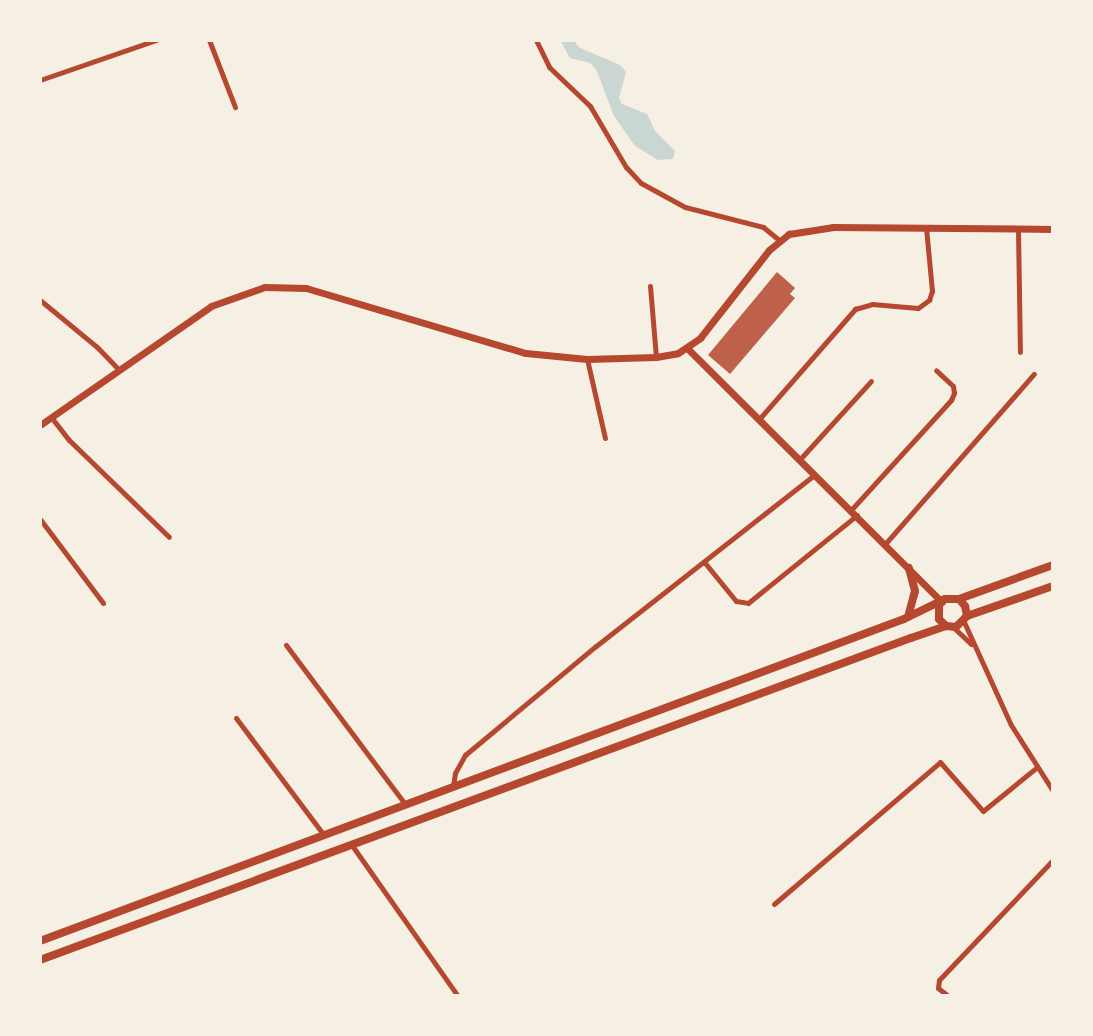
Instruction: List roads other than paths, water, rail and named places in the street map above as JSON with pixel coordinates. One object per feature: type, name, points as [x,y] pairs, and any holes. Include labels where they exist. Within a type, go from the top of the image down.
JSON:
[{"type":"main road","points":[[40,941],[908,617],[950,598],[959,599],[1053,565]]},
{"type":"main road","points":[[908,617],[915,591],[909,568]]},
{"type":"main road","points":[[40,960],[949,627],[1053,586]]},
{"type":"main road","points":[[959,599],[965,606],[965,619]]},
{"type":"main road","points":[[941,603],[937,614],[949,627]]},
{"type":"main road","points":[[159,896],[166,913]]},
{"type":"street","points":[[40,80],[156,40]]},
{"type":"street","points":[[209,40],[235,107]]},
{"type":"street","points":[[536,40],[549,67],[590,106],[626,167],[641,183],[685,207],[763,228],[779,240]]},
{"type":"street","points":[[40,425],[211,306],[247,291],[280,285],[318,291],[526,353],[587,359],[656,357],[687,348],[710,328],[779,240],[789,234],[817,228],[1053,229]]},
{"type":"street","points":[[760,418],[855,309],[872,304],[918,308],[929,300],[932,292],[926,228]]},
{"type":"street","points":[[1018,229],[1020,352]]},
{"type":"street","points":[[650,286],[656,357]]},
{"type":"street","points":[[40,300],[97,347],[119,370]]},
{"type":"street","points":[[687,348],[886,544],[941,603]]},
{"type":"street","points":[[587,359],[605,438]]},
{"type":"street","points":[[705,563],[736,601],[748,603],[854,512],[950,400],[954,393],[953,386],[936,370]]},
{"type":"street","points":[[886,544],[1034,374]]},
{"type":"street","points":[[800,458],[871,381]]},
{"type":"street","points":[[51,417],[69,440],[169,537]]},
{"type":"street","points":[[453,786],[455,771],[466,755],[596,646],[816,474]]},
{"type":"street","points":[[40,519],[103,603]]},
{"type":"street","points":[[965,619],[974,646],[1011,725],[1053,791]]},
{"type":"street","points":[[949,627],[974,646]]},
{"type":"street","points":[[286,645],[405,804]]},
{"type":"street","points":[[236,718],[324,835]]},
{"type":"street","points":[[774,904],[940,762],[983,811],[1036,768]]},
{"type":"street","points":[[351,844],[458,996]]},
{"type":"street","points":[[947,995],[938,988],[939,980],[1053,860]]}]
